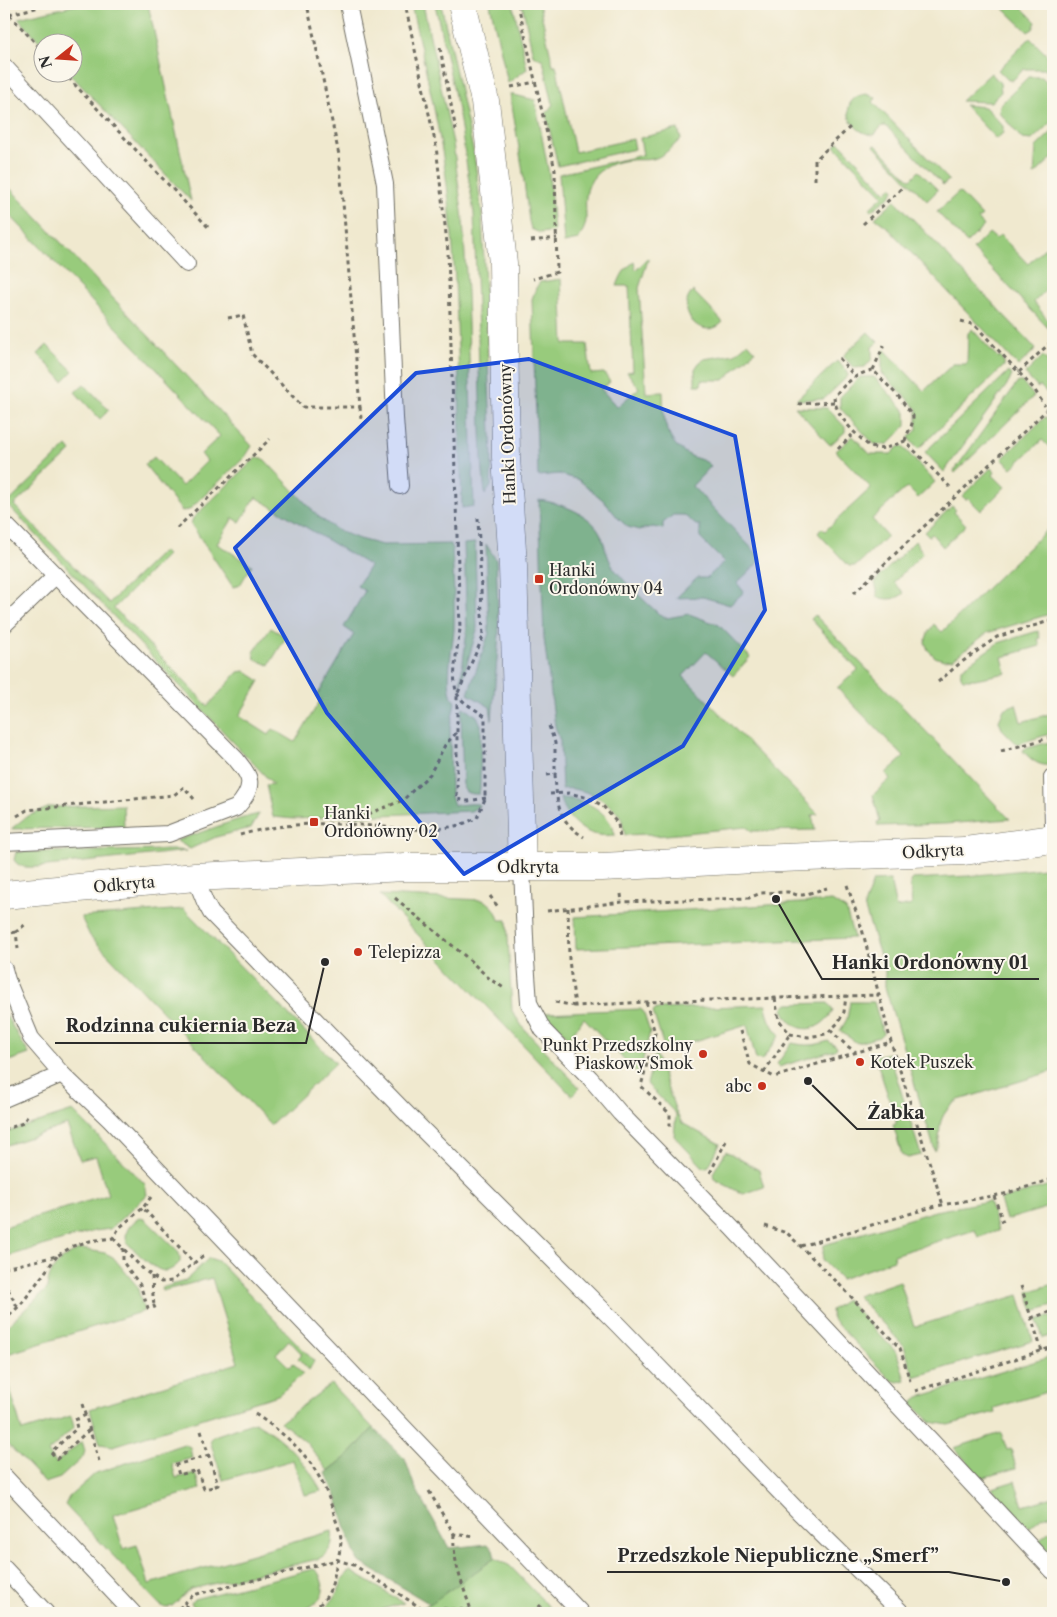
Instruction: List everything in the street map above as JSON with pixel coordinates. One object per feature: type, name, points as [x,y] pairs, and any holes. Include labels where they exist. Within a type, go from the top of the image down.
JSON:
[{"type":"street","name":"Hanki Ordonówny","points":[[462,4],[485,101],[503,263],[506,457],[513,566],[522,868]]},
{"type":"street","name":"Odkryta","points":[[4,895],[195,877],[406,867],[602,867],[754,858],[964,851],[1053,840]]},
{"type":"lane","points":[[348,4],[385,184],[395,418],[400,486]]},
{"type":"lane","points":[[4,66],[187,264]]},
{"type":"lane","points":[[4,523],[236,759],[248,776],[249,786],[243,801],[236,808],[168,834],[4,842]]},
{"type":"lane","points":[[4,625],[55,576]]},
{"type":"lane","points":[[1052,777],[1053,826]]},
{"type":"lane","points":[[522,868],[528,997],[543,1030],[590,1078],[620,1113],[732,1228],[1053,1571]]},
{"type":"lane","points":[[195,877],[211,913],[411,1118],[618,1325],[785,1498],[902,1613]]},
{"type":"lane","points":[[4,969],[6,980],[31,1038],[62,1074],[123,1133],[581,1613]]},
{"type":"lane","points":[[4,1099],[62,1074]]},
{"type":"lane","points":[[4,1476],[134,1613]]},
{"type":"lane","points":[[4,1568],[46,1613]]},
{"type":"path","points":[[8,14],[53,4]]},
{"type":"path","points":[[307,4],[339,155],[361,419]]},
{"type":"path","points":[[236,836],[263,828],[286,825],[343,824],[428,829],[455,826],[476,818],[485,798],[486,716],[458,695],[454,683],[460,629],[448,252],[436,146],[405,4]]},
{"type":"path","points":[[518,4],[555,170],[557,272],[533,279]]},
{"type":"path","points":[[4,9],[32,39]]},
{"type":"path","points":[[72,82],[208,227]]},
{"type":"path","points":[[506,88],[535,82]]},
{"type":"path","points":[[815,180],[815,160],[850,127]]},
{"type":"path","points":[[864,224],[903,187]]},
{"type":"path","points":[[531,241],[557,238]]},
{"type":"path","points":[[228,318],[243,316],[252,354],[302,407],[360,407]]},
{"type":"path","points":[[961,321],[975,325],[1034,389],[1045,406]]},
{"type":"path","points":[[1019,372],[1050,343]]},
{"type":"path","points":[[873,370],[884,345]]},
{"type":"path","points":[[839,358],[855,377]]},
{"type":"path","points":[[873,370],[899,397],[913,416],[911,428],[904,441],[891,447],[875,449],[869,446],[839,413],[835,405],[834,397],[839,391],[860,373],[873,370]]},
{"type":"path","points":[[798,404],[835,402]]},
{"type":"path","points":[[854,593],[1053,404]]},
{"type":"path","points":[[838,449],[855,432]]},
{"type":"path","points":[[177,528],[270,439]]},
{"type":"path","points":[[904,441],[950,487]]},
{"type":"path","points":[[938,682],[959,664],[997,637],[1053,620]]},
{"type":"path","points":[[343,824],[403,800],[430,774],[445,745],[458,731]]},
{"type":"path","points":[[1000,751],[1053,737]]},
{"type":"path","points":[[4,765],[10,760]]},
{"type":"path","points":[[485,780],[555,774],[556,798],[562,816],[574,830],[587,838],[602,840],[602,904]]},
{"type":"path","points":[[11,820],[27,810],[174,795],[184,787],[211,818]]},
{"type":"path","points":[[846,882],[862,929],[891,1042],[943,1205]]},
{"type":"path","points":[[393,896],[491,980],[510,991],[528,997],[575,1006],[878,995]]},
{"type":"path","points":[[568,908],[569,960],[575,1006]]},
{"type":"path","points":[[4,934],[16,932],[32,919]]},
{"type":"path","points":[[16,932],[18,954]]},
{"type":"path","points":[[775,998],[779,1020],[790,1034],[808,1037],[826,1034],[838,1023],[844,1012],[846,996]]},
{"type":"path","points":[[646,1002],[655,1033],[641,1086],[670,1114],[670,1131]]},
{"type":"path","points":[[830,1030],[847,1046],[857,1052]]},
{"type":"path","points":[[740,1031],[750,1064],[774,1077],[891,1042]]},
{"type":"path","points":[[764,1072],[790,1034]]},
{"type":"path","points":[[4,1130],[24,1123],[28,1115]]},
{"type":"path","points":[[708,1178],[726,1141]]},
{"type":"path","points":[[801,1246],[943,1205],[994,1196],[1053,1179]]},
{"type":"path","points":[[994,1196],[1003,1222]]},
{"type":"path","points":[[4,1268],[57,1256],[73,1246],[90,1241],[113,1238],[120,1228],[143,1208]]},
{"type":"path","points":[[757,1224],[787,1233],[900,1348],[914,1391]]},
{"type":"path","points":[[113,1238],[144,1270],[161,1282],[172,1280],[194,1263]]},
{"type":"path","points":[[123,1248],[123,1262],[140,1285],[148,1308],[154,1306]]},
{"type":"path","points":[[4,1320],[18,1308],[41,1280],[57,1256]]},
{"type":"path","points":[[152,1275],[152,1296],[156,1311]]},
{"type":"path","points":[[4,1282],[18,1308]]},
{"type":"path","points":[[1021,1286],[1042,1351]]},
{"type":"path","points":[[1031,1318],[1053,1311]]},
{"type":"path","points":[[891,1398],[1053,1347]]},
{"type":"path","points":[[82,1404],[100,1461]]},
{"type":"path","points":[[256,1414],[280,1430],[302,1452],[319,1474],[330,1498],[341,1539],[331,1590],[317,1608],[308,1613]]},
{"type":"path","points":[[86,1415],[74,1420],[77,1428],[51,1452],[57,1459],[90,1429]]},
{"type":"path","points":[[201,1431],[218,1485],[204,1490],[198,1470],[179,1475],[176,1465],[208,1455]]},
{"type":"path","points":[[454,1534],[453,1543],[459,1573],[471,1610]]},
{"type":"path","points":[[184,1604],[194,1595],[337,1560],[354,1564],[421,1608],[471,1610],[476,1613]]},
{"type":"path","points":[[450,1609],[452,1613]]},
{"type":"highlighted area","points":[[529,359],[735,436],[765,610],[683,746],[464,874],[327,713],[235,548],[416,373]]},
{"type":"green space","points":[[81,4],[148,4],[191,201],[78,82],[82,82],[82,32],[32,33],[18,18]]},
{"type":"green space","points":[[411,4],[423,4],[453,143],[463,219],[474,506],[462,508],[457,316],[449,201],[438,126]]},
{"type":"green space","points":[[435,4],[441,4],[474,154],[482,215],[492,457],[491,486],[485,495],[482,460],[474,213],[459,115]]},
{"type":"green space","points":[[490,4],[513,4],[527,69],[508,83]]},
{"type":"green space","points":[[522,4],[539,4],[553,65],[556,65],[575,152],[633,139],[635,149],[558,166],[546,114],[553,104],[543,60],[533,55]]},
{"type":"green space","points":[[999,4],[1018,4],[1036,22],[1033,29],[1028,32]]},
{"type":"green space","points":[[1030,38],[1053,61],[1053,76],[1047,69],[1024,69],[1013,80],[1008,80],[998,70]]},
{"type":"green space","points":[[991,73],[1000,83],[1001,92],[991,102],[961,101]]},
{"type":"green space","points":[[1028,77],[1042,77],[1053,88],[1053,120],[1032,140],[1022,139],[999,112],[1000,105]]},
{"type":"green space","points":[[510,94],[535,100],[549,174],[554,231],[540,233],[531,229]]},
{"type":"green space","points":[[866,94],[876,98],[873,102],[949,180],[943,185],[886,126],[882,126],[874,135],[865,133],[857,128],[849,115],[849,108],[851,102],[857,97]]},
{"type":"green space","points":[[964,105],[985,107],[1003,126],[1003,133],[996,139]]},
{"type":"green space","points":[[678,129],[681,139],[660,156],[650,159],[618,162],[596,174],[587,189],[585,227],[578,240],[564,243],[559,174],[643,155],[640,138]]},
{"type":"green space","points":[[1053,131],[1053,157],[1034,175],[1036,147]]},
{"type":"green space","points":[[839,142],[886,192],[892,187],[894,190],[890,196],[871,211],[869,209],[883,196],[835,146]]},
{"type":"green space","points":[[876,145],[908,178],[911,179],[919,171],[938,190],[927,201],[874,146]]},
{"type":"green space","points":[[4,182],[252,446],[245,457],[189,510],[182,511],[145,465],[154,457],[182,486],[207,461],[201,454],[220,436],[4,209]]},
{"type":"green space","points":[[959,192],[982,216],[978,219],[984,226],[967,243],[937,212]]},
{"type":"green space","points":[[895,200],[1036,349],[1018,366],[886,226],[875,218]]},
{"type":"green space","points":[[989,233],[996,239],[1000,235],[1028,264],[1053,240],[1052,284],[1034,302],[1053,327],[1051,331],[973,249]]},
{"type":"green space","points":[[649,257],[639,288],[646,393],[663,392],[665,420],[670,437],[682,450],[711,466],[692,486],[762,559],[737,583],[744,592],[730,605],[703,597],[676,598],[697,578],[707,578],[724,562],[700,538],[700,525],[696,525],[684,515],[673,515],[663,523],[663,529],[653,527],[639,530],[628,527],[603,500],[579,480],[559,474],[538,476],[532,299],[536,288],[540,282],[561,279],[564,344],[587,344],[591,374],[604,373],[610,382],[601,389],[617,407],[639,388],[627,372],[633,371],[629,286],[617,286],[628,267],[634,262],[636,270]]},
{"type":"green space","points":[[693,291],[723,322],[715,328],[707,329],[699,327],[693,322],[688,315],[686,307]]},
{"type":"green space","points":[[972,329],[998,358],[1000,357],[1004,362],[1004,366],[918,449],[909,437],[917,430],[917,409],[882,373],[882,352],[885,350],[924,391],[953,364],[967,364],[968,333]]},
{"type":"green space","points":[[868,332],[878,342],[872,347],[872,359],[865,367],[854,368],[843,356]]},
{"type":"green space","points":[[748,343],[755,351],[724,380],[702,380],[701,385],[695,385],[695,369],[704,359],[735,354]]},
{"type":"green space","points":[[47,345],[73,371],[63,381],[38,354]]},
{"type":"green space","points":[[1043,356],[1053,368],[1052,398],[1040,386],[1038,388],[1025,374]]},
{"type":"green space","points":[[837,361],[847,371],[848,376],[824,399],[796,400]]},
{"type":"green space","points":[[1007,373],[1012,375],[1009,382],[944,472],[925,452]]},
{"type":"green space","points":[[860,377],[874,377],[906,412],[906,426],[887,445],[874,444],[840,408],[840,397]]},
{"type":"green space","points":[[1018,382],[1022,382],[1034,396],[955,473],[954,471]]},
{"type":"green space","points":[[84,384],[109,410],[100,419],[75,392]]},
{"type":"green space","points":[[795,407],[827,408],[845,427],[845,432],[830,445]]},
{"type":"green space","points":[[1045,417],[1053,425],[1053,449],[1042,440],[1012,468],[1002,459]]},
{"type":"green space","points":[[853,436],[870,454],[891,454],[898,447],[902,446],[935,482],[918,498],[907,487],[872,519],[887,536],[856,566],[849,566],[818,533],[822,528],[825,531],[871,488],[836,451]]},
{"type":"green space","points":[[67,446],[71,451],[14,505],[109,603],[163,551],[167,555],[114,608],[208,706],[238,672],[245,671],[260,681],[239,716],[269,735],[273,729],[295,742],[321,699],[317,696],[354,634],[344,627],[365,591],[357,586],[370,566],[256,497],[240,522],[233,518],[217,544],[252,565],[240,585],[233,587],[191,524],[193,518],[256,458],[263,458],[320,518],[337,530],[359,539],[382,545],[451,544],[454,629],[449,677],[451,696],[455,702],[450,728],[451,796],[454,805],[478,804],[479,806],[471,811],[294,819],[273,817],[266,785],[273,784],[4,501],[4,494],[11,500]]},
{"type":"green space","points":[[991,468],[995,472],[993,475],[1005,487],[981,511],[968,498],[966,500],[962,496]]},
{"type":"green space","points":[[539,500],[565,507],[583,515],[590,521],[601,535],[613,567],[660,615],[667,618],[689,614],[719,625],[750,657],[733,676],[706,652],[683,676],[818,814],[812,815],[815,830],[752,831],[746,827],[656,836],[648,834],[625,835],[620,816],[609,805],[586,792],[562,789],[560,741],[555,726],[544,638]]},
{"type":"green space","points":[[952,506],[956,510],[954,512],[966,525],[943,547],[932,534],[929,536],[925,532]]},
{"type":"green space","points":[[1053,524],[1053,613],[987,633],[953,659],[944,660],[935,657],[928,650],[925,642],[934,624],[942,632]]},
{"type":"green space","points":[[915,541],[923,553],[894,582],[904,593],[891,599],[877,597],[875,583],[878,578]]},
{"type":"green space","points":[[475,543],[477,630],[460,687],[467,630],[464,544]]},
{"type":"green space","points":[[486,544],[496,560],[499,634],[492,720],[490,707],[468,694],[489,633]]},
{"type":"green space","points":[[815,615],[1010,819],[945,824],[878,826],[877,822],[880,821],[873,795],[890,779],[886,773],[904,757],[837,688],[858,670],[811,619]]},
{"type":"green space","points":[[271,628],[286,637],[269,665],[255,659],[254,652]]},
{"type":"green space","points":[[1038,631],[1040,646],[1002,657],[1006,673],[975,679],[962,678],[962,668],[998,643]]},
{"type":"green space","points":[[1016,704],[1021,722],[1053,713],[1053,733],[1017,744],[1002,729],[999,721],[1004,709]]},
{"type":"green space","points":[[463,707],[477,716],[481,725],[479,794],[466,792],[463,786],[461,714]]},
{"type":"green space","points":[[1053,741],[1053,765],[1044,765],[1036,762],[1023,751],[1024,749]]},
{"type":"green space","points":[[560,798],[578,800],[595,808],[608,819],[615,835],[592,834],[580,827],[569,817]]},
{"type":"green space","points":[[123,805],[124,827],[11,829],[26,817],[50,807]]},
{"type":"green space","points":[[259,814],[251,828],[216,837],[190,849],[177,841],[228,823]]},
{"type":"green space","points":[[187,851],[38,867],[22,866],[14,860],[16,852]]},
{"type":"green space","points":[[1053,867],[1053,1071],[956,1102],[946,1111],[942,1118],[939,1142],[935,1151],[885,987],[885,971],[864,906],[873,881],[890,880],[896,908],[912,905],[910,886],[912,879],[968,876]]},
{"type":"green space","points":[[380,895],[482,900],[493,907],[499,920],[507,920],[512,1011],[524,1029],[580,1088],[572,1096]]},
{"type":"green space","points":[[832,901],[846,910],[854,938],[576,949],[575,917]]},
{"type":"green space","points":[[184,909],[336,1063],[271,1125],[90,936],[81,917]]},
{"type":"green space","points":[[850,1002],[874,1002],[883,1033],[879,1037],[857,1043],[840,1031],[847,1019]]},
{"type":"green space","points":[[828,1003],[833,1011],[827,1019],[814,1028],[807,1029],[793,1024],[783,1009],[788,1004]]},
{"type":"green space","points":[[766,1005],[770,1021],[780,1035],[762,1060],[756,1059],[747,1025],[665,1050],[653,1012],[657,1009]]},
{"type":"green space","points":[[640,1009],[643,1011],[650,1032],[639,1075],[584,1018],[569,1038],[545,1013]]},
{"type":"green space","points":[[4,1012],[29,1054],[6,1062],[4,1053]]},
{"type":"green space","points":[[828,1041],[837,1047],[835,1050],[779,1067],[777,1064],[792,1043],[810,1045]]},
{"type":"green space","points":[[655,1053],[682,1123],[720,1144],[709,1166],[704,1168],[674,1136],[676,1114],[647,1084]]},
{"type":"green space","points":[[889,1053],[921,1155],[908,1158],[902,1155],[893,1125],[896,1124],[896,1120],[875,1056]]},
{"type":"green space","points":[[73,1111],[145,1184],[147,1195],[110,1229],[95,1231],[4,1257],[4,1227],[108,1195],[96,1156],[80,1160],[67,1125],[4,1146],[4,1133]]},
{"type":"green space","points":[[726,1151],[759,1170],[764,1187],[743,1194],[714,1179],[713,1173]]},
{"type":"green space","points":[[1053,1184],[1053,1206],[1006,1220],[1000,1200]]},
{"type":"green space","points":[[989,1201],[998,1231],[978,1237],[975,1230],[893,1255],[894,1260],[841,1279],[822,1260],[824,1245],[935,1211]]},
{"type":"green space","points":[[139,1218],[145,1219],[178,1251],[180,1262],[174,1268],[166,1271],[156,1268],[127,1243],[126,1235],[128,1229]]},
{"type":"green space","points":[[81,1249],[105,1253],[113,1257],[137,1286],[144,1311],[4,1355],[4,1329],[47,1289],[53,1269],[68,1255]]},
{"type":"green space","points":[[209,1258],[218,1261],[314,1361],[309,1370],[298,1358],[302,1354],[289,1340],[276,1354],[289,1367],[293,1363],[303,1374],[278,1395],[113,1446],[100,1444],[90,1409],[238,1363],[212,1278],[162,1291],[161,1288],[185,1281]]},
{"type":"green space","points":[[900,1281],[914,1327],[1019,1295],[1033,1341],[914,1377],[904,1346],[857,1296]]},
{"type":"green space","points":[[1053,1284],[1053,1305],[1034,1311],[1028,1292]]},
{"type":"green space","points":[[846,1300],[897,1353],[905,1380],[898,1382],[891,1380],[832,1319],[831,1310]]},
{"type":"green space","points":[[1053,1315],[1053,1335],[1043,1338],[1037,1320]]},
{"type":"green space","points":[[1053,1356],[1053,1390],[994,1408],[995,1412],[948,1425],[931,1422],[913,1405],[913,1402],[919,1397]]},
{"type":"green space","points":[[4,1368],[22,1431],[71,1416],[74,1427],[48,1452],[56,1463],[82,1441],[85,1451],[83,1457],[60,1478],[45,1483],[4,1440]]},
{"type":"green space","points":[[331,1384],[373,1428],[350,1454],[328,1471],[306,1442],[281,1422]]},
{"type":"green space","points":[[255,1422],[285,1443],[301,1460],[321,1491],[305,1495],[293,1460],[223,1480],[210,1441],[214,1436]]},
{"type":"green space","points":[[373,1428],[405,1459],[414,1485],[449,1548],[488,1544],[493,1550],[495,1558],[430,1604],[358,1561],[336,1496],[326,1473],[350,1454]]},
{"type":"green space","points":[[1001,1433],[1007,1450],[1011,1449],[1016,1468],[982,1478],[954,1448]]},
{"type":"green space","points":[[184,1444],[190,1447],[192,1458],[172,1464],[176,1478],[195,1473],[200,1489],[113,1515],[123,1549],[137,1545],[149,1584],[332,1531],[332,1544],[328,1551],[318,1559],[191,1589],[172,1606],[166,1608],[160,1605],[65,1505],[69,1497],[96,1473]]},
{"type":"green space","points":[[1015,1481],[1023,1506],[1053,1497],[1053,1514],[1042,1517],[1029,1528],[992,1488]]},
{"type":"green space","points":[[1053,1530],[1053,1555],[1039,1540]]},
{"type":"green space","points":[[495,1558],[510,1566],[555,1613],[415,1613]]},
{"type":"green space","points":[[313,1569],[318,1572],[321,1578],[323,1588],[320,1599],[306,1609],[294,1613],[199,1613],[191,1603],[194,1599]]},
{"type":"green space","points":[[351,1571],[404,1603],[370,1613],[319,1613],[332,1600],[344,1578]]},
{"type":"place","name":"Hanki Ordonówny 04","points":[[539,579]]},
{"type":"place","name":"Hanki Ordonówny 02","points":[[314,822]]},
{"type":"place","name":"Hanki Ordonówny 01","points":[[776,899]]},
{"type":"place","name":"Telepizza","points":[[358,952]]},
{"type":"place","name":"Rodzinna cukiernia Beza","points":[[325,962]]},
{"type":"place","name":"Punkt Przedszkolny Piaskowy Smok","points":[[703,1054]]},
{"type":"place","name":"Kotek Puszek","points":[[860,1062]]},
{"type":"place","name":"Żabka","points":[[808,1081]]},
{"type":"place","name":"abc","points":[[762,1086]]},
{"type":"place","name":"Przedszkole Niepubliczne „Smerf”","points":[[1006,1582]]}]
